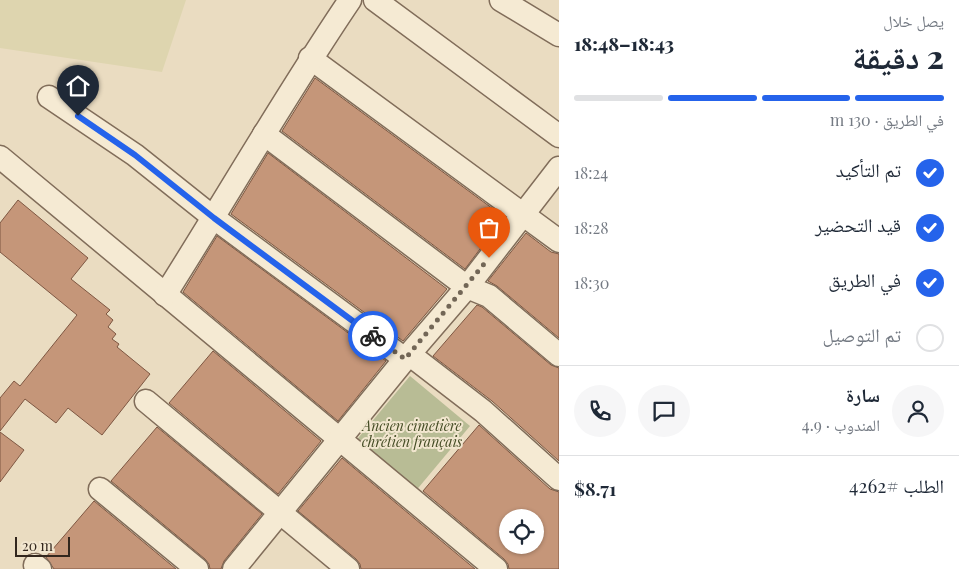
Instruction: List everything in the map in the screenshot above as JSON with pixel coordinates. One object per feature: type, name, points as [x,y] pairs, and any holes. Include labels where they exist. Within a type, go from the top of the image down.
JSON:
[{"type":"street","points":[[165,295],[214,218],[310,58],[350,0]]},
{"type":"street","points":[[375,0],[559,136]]},
{"type":"street","points":[[501,0],[559,35]]},
{"type":"street","points":[[310,58],[559,241]]},
{"type":"street","points":[[49,97],[135,155],[214,218],[484,411],[559,479]]},
{"type":"street","points":[[264,134],[467,287],[489,296],[559,355]]},
{"type":"street","points":[[0,157],[496,569]]},
{"type":"street","points":[[234,569],[407,357],[467,287],[559,168]]},
{"type":"street","points":[[146,401],[348,569]]},
{"type":"street","points":[[100,489],[196,569]]},
{"type":"shaded area","points":[[0,0],[186,0],[162,72],[0,48]]},
{"type":"green space","name":"Ancien cimetière chrétien français","points":[[410,376],[470,426],[414,493],[354,443]]},
{"type":"building","points":[[315,78],[504,217],[465,269],[282,131]]},
{"type":"building","points":[[268,153],[447,289],[403,341],[231,214]]},
{"type":"building","points":[[18,200],[88,258],[71,279],[110,310],[106,314],[113,320],[108,327],[116,334],[112,339],[119,344],[117,347],[150,374],[102,435],[68,408],[56,423],[25,399],[0,431],[0,398],[14,381],[20,386],[77,315],[0,252],[0,223]]},
{"type":"building","points":[[526,233],[551,252],[559,254],[559,338],[497,286],[488,281]]},
{"type":"building","points":[[217,236],[386,361],[338,421],[183,292]]},
{"type":"building","points":[[477,305],[482,307],[551,365],[559,368],[559,461],[492,401],[433,356]]},
{"type":"building","points":[[213,351],[321,441],[278,494],[169,403]]},
{"type":"building","points":[[479,425],[550,489],[559,492],[559,569],[509,569],[504,559],[423,491]]},
{"type":"building","points":[[157,427],[262,514],[224,561],[221,569],[210,569],[205,559],[111,481]]},
{"type":"building","points":[[0,432],[24,450],[0,482]]},
{"type":"building","points":[[342,458],[475,569],[361,569],[356,559],[298,511]]},
{"type":"building","points":[[94,501],[176,569],[54,569],[46,557]]},
{"type":"way so far","points":[[373,336],[405,359],[467,287],[489,258]]},
{"type":"route","points":[[78,116],[135,155],[214,218],[373,336]]}]
